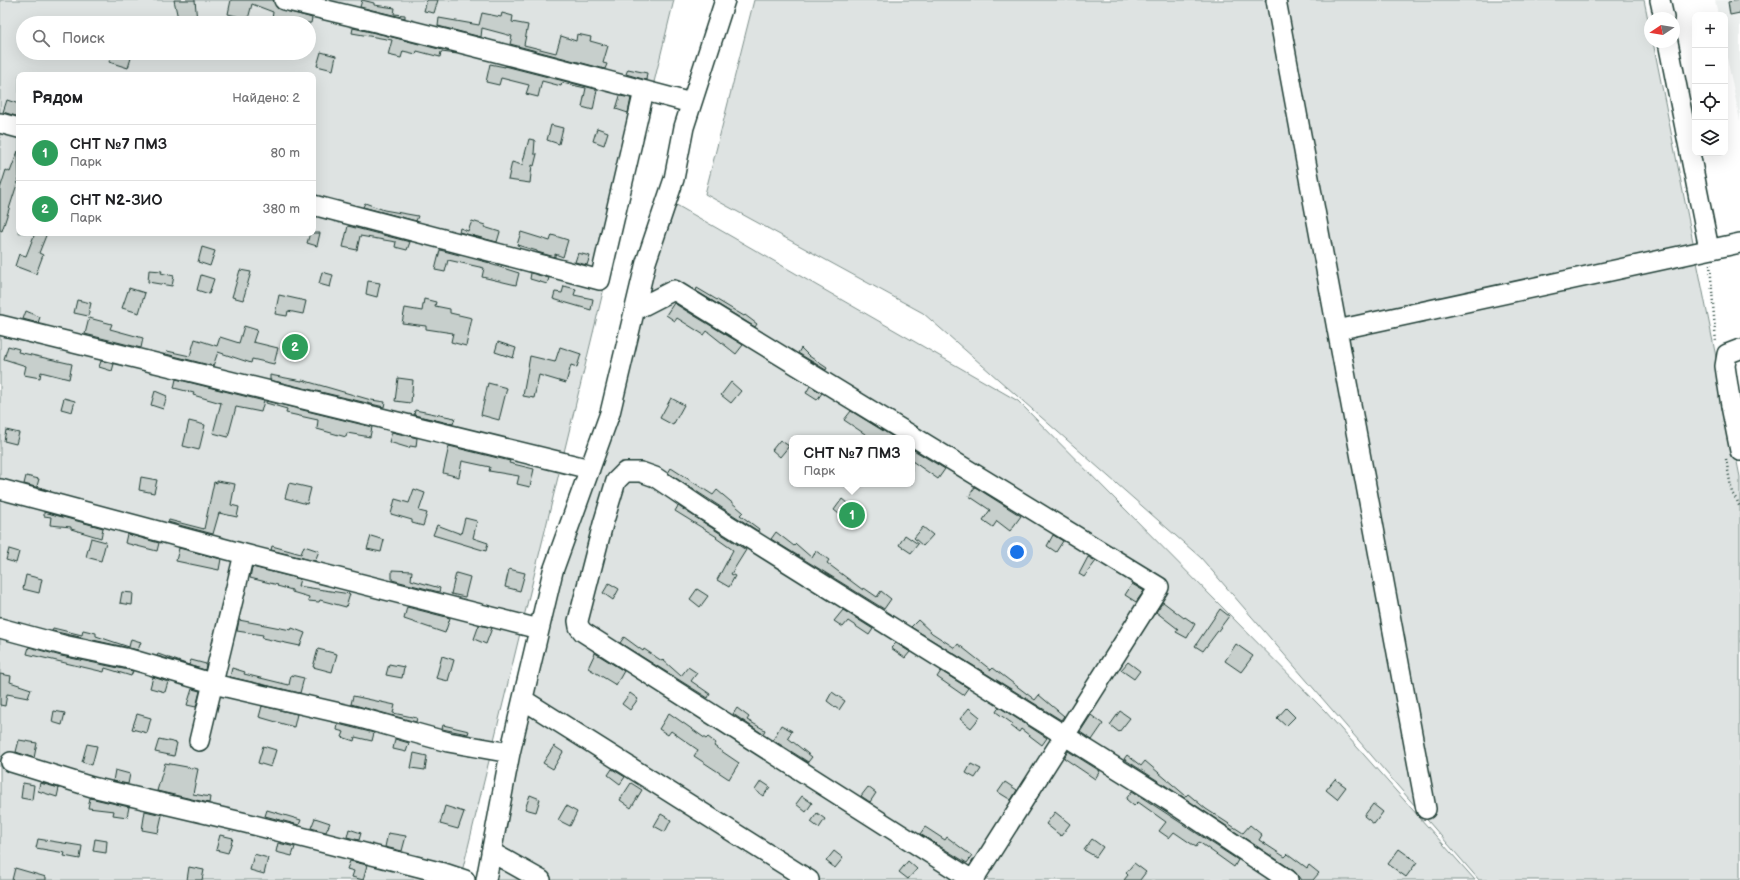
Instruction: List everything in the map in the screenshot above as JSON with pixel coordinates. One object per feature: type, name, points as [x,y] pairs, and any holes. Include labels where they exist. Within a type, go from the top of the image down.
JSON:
[{"type":"street","points":[[284,0],[418,31],[691,103]]},
{"type":"street","points":[[486,880],[510,753],[553,571],[610,413],[646,262],[674,179],[684,127],[725,0]]},
{"type":"street","points":[[1276,0],[1426,809]]},
{"type":"street","points":[[1660,0],[1663,12]]},
{"type":"street","points":[[1669,48],[1709,249]]},
{"type":"street","points":[[316,206],[600,280],[644,91]]},
{"type":"street","points":[[0,123],[16,127]]},
{"type":"street","points":[[1337,330],[1740,243]]},
{"type":"street","points":[[635,310],[674,290],[912,435]]},
{"type":"street","points":[[0,325],[590,469]]},
{"type":"street","points":[[1740,349],[1727,354],[1725,366],[1730,406],[1740,451]]},
{"type":"street","points":[[915,437],[1159,586],[1064,736],[973,880],[584,632],[580,627],[578,621],[603,524],[616,481],[625,472],[641,472],[655,477],[704,510],[795,566],[1064,736],[1174,804],[1288,880]]},
{"type":"street","points":[[0,490],[539,629]]},
{"type":"street","points":[[199,741],[244,554]]},
{"type":"street","points":[[0,628],[63,646],[130,660],[213,683],[356,717],[448,742],[510,753]]},
{"type":"street","points":[[527,702],[809,880]]},
{"type":"street","points":[[11,762],[92,787],[261,827],[447,874],[465,880]]},
{"type":"street","points":[[491,852],[540,880]]},
{"type":"shaded area","points":[[0,0],[674,0],[460,880],[0,880]]},
{"type":"shaded area","points":[[754,0],[1644,0],[1646,12],[1644,12],[1644,48],[1654,48],[1740,477],[1740,880],[1479,880],[1201,558],[923,313],[705,194]]},
{"type":"shaded area","points":[[1715,0],[1740,0],[1740,121],[1728,63],[1728,12],[1717,12]]},
{"type":"shaded area","points":[[666,199],[1018,401],[1325,711],[1475,880],[495,880],[539,629]]},
{"type":"building","points":[[174,0],[195,0],[197,16],[177,16]]},
{"type":"building","points":[[231,0],[273,0],[277,8],[305,16],[272,16],[273,12],[252,4],[249,16],[236,16],[228,14]]},
{"type":"building","points":[[362,0],[374,3],[374,5],[395,8],[394,14],[405,15],[405,18],[360,7]]},
{"type":"building","points":[[427,0],[438,0],[434,13],[424,11]]},
{"type":"building","points":[[1740,0],[1740,13],[1730,15],[1728,2]]},
{"type":"building","points":[[482,13],[501,17],[502,13],[513,16],[512,22],[528,25],[524,45],[556,53],[561,36],[576,41],[577,34],[591,37],[590,41],[608,46],[603,63],[607,64],[605,69],[510,44],[512,36],[482,28],[481,37],[438,26],[439,18],[479,25]]},
{"type":"building","points":[[353,28],[458,54],[441,52],[440,57],[417,51],[416,54],[403,51],[401,58],[388,55],[392,40],[352,33]]},
{"type":"building","points":[[321,52],[336,56],[333,70],[317,66]]},
{"type":"building","points":[[110,60],[130,60],[128,68],[109,62]]},
{"type":"building","points":[[490,64],[505,66],[599,90],[597,90],[593,110],[582,107],[586,88],[562,83],[561,86],[542,81],[538,97],[526,94],[529,85],[501,78],[499,85],[486,82]]},
{"type":"building","points":[[628,69],[647,73],[646,80],[626,74]]},
{"type":"building","points":[[620,96],[631,98],[628,113],[616,109]]},
{"type":"building","points":[[7,100],[16,103],[16,116],[3,112]]},
{"type":"building","points":[[551,125],[563,128],[559,144],[547,140]]},
{"type":"building","points":[[597,128],[608,132],[604,145],[593,141]]},
{"type":"building","points":[[529,139],[535,140],[534,154],[537,154],[534,166],[532,165],[530,183],[508,180],[512,162],[522,165]]},
{"type":"building","points":[[16,156],[16,187],[2,231],[0,230],[0,189],[6,170],[10,172]]},
{"type":"building","points":[[365,203],[384,210],[418,216],[416,221],[363,207]]},
{"type":"building","points":[[472,221],[500,232],[497,242],[459,232],[460,228],[468,231]]},
{"type":"building","points":[[348,226],[410,242],[407,250],[395,247],[396,242],[360,236],[357,250],[343,247]]},
{"type":"building","points":[[521,232],[550,241],[552,235],[568,240],[563,257],[555,254],[555,257],[517,245]]},
{"type":"building","points":[[316,233],[320,233],[317,246],[307,243],[309,236],[316,236]]},
{"type":"building","points":[[34,236],[46,236],[39,253],[43,255],[36,274],[15,266],[19,254],[26,256]]},
{"type":"building","points":[[202,247],[215,251],[210,266],[198,262]]},
{"type":"building","points":[[440,250],[490,263],[519,273],[516,285],[482,277],[484,268],[448,260],[445,272],[435,270]]},
{"type":"building","points":[[578,253],[590,256],[587,265],[575,262]]},
{"type":"building","points":[[149,270],[162,271],[161,273],[174,276],[172,286],[148,282]]},
{"type":"building","points":[[240,270],[251,272],[243,300],[232,297]]},
{"type":"building","points":[[322,272],[333,275],[330,287],[319,284]]},
{"type":"building","points":[[531,273],[549,278],[547,284],[530,279]]},
{"type":"building","points":[[201,275],[214,279],[209,294],[197,290]]},
{"type":"building","points":[[368,281],[380,283],[377,297],[366,294]]},
{"type":"building","points":[[564,286],[576,289],[574,295],[593,299],[591,310],[553,299],[555,292],[562,293]]},
{"type":"building","points":[[129,288],[145,293],[139,313],[122,308]]},
{"type":"building","points":[[697,288],[744,316],[745,315],[757,324],[755,327],[696,291]]},
{"type":"building","points":[[279,295],[306,301],[303,314],[288,311],[287,316],[275,314]]},
{"type":"building","points":[[424,299],[436,302],[435,306],[450,309],[450,313],[472,318],[466,346],[451,342],[453,333],[426,329],[426,326],[402,323],[405,308],[422,311]]},
{"type":"building","points":[[77,300],[91,303],[88,316],[74,313]]},
{"type":"building","points":[[674,303],[743,345],[736,354],[707,331],[704,335],[677,318],[675,321],[666,315]]},
{"type":"building","points":[[26,311],[40,317],[38,323],[23,319]]},
{"type":"building","points":[[89,318],[112,324],[110,329],[143,338],[141,348],[85,334]]},
{"type":"building","points":[[244,326],[257,330],[253,342],[278,348],[274,364],[252,359],[251,363],[218,352],[213,366],[166,354],[167,351],[190,356],[195,339],[217,346],[220,337],[239,343]]},
{"type":"building","points":[[498,342],[516,348],[513,358],[495,352]]},
{"type":"building","points":[[8,346],[19,349],[18,352],[72,364],[69,379],[41,372],[40,378],[24,375],[26,366],[4,359]]},
{"type":"building","points":[[560,347],[581,354],[577,367],[571,365],[566,383],[539,375],[534,398],[523,396],[530,356],[555,362]]},
{"type":"building","points":[[801,348],[809,356],[827,368],[826,370],[798,353]]},
{"type":"building","points":[[101,361],[114,364],[112,371],[99,367]]},
{"type":"building","points":[[270,375],[302,380],[371,400],[385,402],[384,407],[270,380]]},
{"type":"building","points":[[398,378],[413,380],[411,403],[395,401]]},
{"type":"building","points":[[176,379],[264,401],[261,412],[236,407],[228,437],[213,433],[221,403],[193,395],[194,393],[174,388]]},
{"type":"building","points":[[731,382],[741,391],[731,403],[721,395]]},
{"type":"building","points":[[488,383],[507,388],[499,420],[481,415]]},
{"type":"building","points":[[810,386],[822,393],[817,400],[806,393]]},
{"type":"building","points":[[155,391],[167,396],[163,409],[151,405]]},
{"type":"building","points":[[64,398],[75,401],[72,412],[61,409]]},
{"type":"building","points":[[671,398],[684,405],[673,425],[660,418]]},
{"type":"building","points":[[266,401],[372,427],[370,437],[347,433],[346,437],[317,429],[318,420],[286,413],[287,409],[266,403]]},
{"type":"building","points":[[415,410],[455,418],[453,424],[414,415]]},
{"type":"building","points":[[851,411],[890,435],[866,435],[844,420]]},
{"type":"building","points":[[189,421],[205,425],[199,450],[183,446]]},
{"type":"building","points":[[6,430],[19,433],[16,444],[4,441]]},
{"type":"building","points":[[392,432],[417,438],[416,447],[410,446],[409,448],[389,442]]},
{"type":"building","points":[[780,440],[789,446],[780,457],[772,450]]},
{"type":"building","points":[[449,446],[510,461],[509,463],[534,469],[530,487],[517,484],[519,476],[489,471],[490,467],[462,461],[459,477],[443,473]]},
{"type":"building","points":[[915,451],[945,469],[938,479],[915,463]]},
{"type":"building","points":[[671,468],[713,495],[717,490],[743,512],[740,515],[759,529],[758,531],[668,473]]},
{"type":"building","points":[[26,476],[39,479],[37,486],[51,491],[24,484]]},
{"type":"building","points":[[141,477],[157,480],[154,493],[139,490]]},
{"type":"building","points":[[217,481],[235,484],[231,505],[239,507],[237,517],[219,513],[213,534],[168,522],[169,520],[204,529],[214,482],[217,483]]},
{"type":"building","points":[[289,483],[311,488],[307,504],[285,498]]},
{"type":"building","points":[[975,487],[1021,516],[1010,531],[997,521],[993,527],[983,520],[990,510],[969,496]]},
{"type":"building","points":[[414,489],[425,493],[419,511],[427,513],[423,526],[412,523],[412,520],[391,514],[395,499],[409,503]]},
{"type":"building","points":[[842,499],[857,511],[849,522],[834,510]]},
{"type":"building","points":[[678,506],[746,550],[731,574],[735,576],[729,587],[717,580],[733,550],[716,538],[717,537],[675,511]]},
{"type":"building","points":[[44,512],[103,528],[101,538],[71,529],[71,527],[50,525],[51,517],[44,516]]},
{"type":"building","points":[[465,518],[477,521],[473,538],[488,543],[486,551],[433,535],[437,525],[461,534]]},
{"type":"building","points":[[923,527],[933,535],[923,546],[914,538]]},
{"type":"building","points":[[776,532],[794,546],[796,544],[812,558],[816,551],[829,560],[827,563],[863,590],[864,588],[877,597],[881,591],[891,599],[884,609],[771,539]]},
{"type":"building","points":[[127,534],[159,543],[157,551],[125,543]]},
{"type":"building","points":[[905,535],[918,544],[911,553],[899,545]]},
{"type":"building","points":[[1053,535],[1063,541],[1056,552],[1047,546]]},
{"type":"building","points":[[371,536],[384,540],[381,552],[367,549]]},
{"type":"building","points":[[91,538],[106,542],[101,561],[86,557]]},
{"type":"building","points":[[272,546],[301,554],[304,546],[319,551],[315,561],[271,550]]},
{"type":"building","points":[[179,548],[221,559],[219,570],[176,561]]},
{"type":"building","points":[[9,549],[19,552],[16,563],[6,560]]},
{"type":"building","points":[[1088,557],[1096,561],[1084,577],[1079,574]]},
{"type":"building","points":[[252,567],[300,579],[298,586],[350,594],[346,607],[320,600],[319,602],[308,601],[309,597],[292,592],[292,590],[250,578]]},
{"type":"building","points":[[509,569],[525,573],[520,591],[505,587]]},
{"type":"building","points":[[392,570],[412,571],[411,580],[440,588],[439,592],[392,580]]},
{"type":"building","points":[[456,573],[470,577],[465,597],[451,594]]},
{"type":"building","points":[[26,575],[42,579],[39,593],[23,589]]},
{"type":"building","points":[[609,583],[619,589],[613,600],[603,593]]},
{"type":"building","points":[[1132,584],[1144,591],[1136,602],[1125,595]]},
{"type":"building","points":[[697,589],[708,596],[700,607],[690,599]]},
{"type":"building","points":[[122,592],[133,593],[132,605],[120,603]]},
{"type":"building","points":[[1163,602],[1184,618],[1185,617],[1195,624],[1187,638],[1176,632],[1178,629],[1156,612]]},
{"type":"building","points":[[407,607],[450,618],[445,633],[404,619]]},
{"type":"building","points":[[1220,609],[1229,616],[1203,651],[1195,646]]},
{"type":"building","points":[[843,610],[873,629],[869,635],[848,621],[843,627],[834,621]]},
{"type":"building","points":[[239,620],[291,630],[292,628],[305,633],[300,646],[262,638],[263,635],[237,631]]},
{"type":"building","points":[[918,620],[932,633],[955,648],[958,644],[991,670],[993,668],[1035,700],[1039,695],[1064,716],[1061,720],[911,627]]},
{"type":"building","points":[[479,625],[492,628],[486,644],[474,639]]},
{"type":"building","points":[[53,628],[82,635],[83,630],[96,633],[96,636],[129,647],[131,639],[141,642],[138,650],[52,631]]},
{"type":"building","points":[[624,637],[643,651],[644,649],[662,661],[663,660],[681,676],[688,667],[697,673],[691,681],[710,694],[708,698],[620,643]]},
{"type":"building","points":[[896,643],[910,652],[905,658],[891,648]]},
{"type":"building","points":[[1236,644],[1253,656],[1241,672],[1225,661]]},
{"type":"building","points":[[29,647],[61,656],[133,671],[131,676],[105,668],[104,672],[27,654]]},
{"type":"building","points":[[318,649],[337,654],[332,672],[313,667]]},
{"type":"building","points":[[595,653],[624,671],[616,685],[588,668]]},
{"type":"building","points":[[158,654],[189,665],[191,660],[206,664],[205,670],[157,656]]},
{"type":"building","points":[[442,656],[454,660],[448,681],[436,678]]},
{"type":"building","points":[[1128,662],[1140,671],[1134,679],[1121,670]]},
{"type":"building","points":[[389,664],[404,667],[402,678],[386,675]]},
{"type":"building","points":[[232,668],[245,672],[244,674],[289,685],[291,675],[304,678],[300,693],[230,677]]},
{"type":"building","points":[[941,671],[968,688],[963,695],[937,677]]},
{"type":"building","points":[[0,674],[11,676],[10,682],[31,689],[28,698],[7,694],[5,706],[0,705]]},
{"type":"building","points":[[153,677],[168,682],[165,692],[150,688]]},
{"type":"building","points":[[192,689],[200,691],[196,707],[187,705]]},
{"type":"building","points":[[832,692],[845,701],[839,710],[827,701]]},
{"type":"building","points":[[630,693],[638,699],[630,710],[622,704]]},
{"type":"building","points":[[353,696],[395,705],[393,713],[417,718],[416,722],[351,704]]},
{"type":"building","points":[[262,706],[297,714],[294,727],[259,717]]},
{"type":"building","points":[[999,707],[1047,738],[1042,745],[1021,729],[1019,732],[1011,726],[1013,724],[996,712]]},
{"type":"building","points":[[737,708],[749,717],[747,720],[765,730],[763,734],[733,714]]},
{"type":"building","points":[[969,708],[980,717],[971,728],[960,719]]},
{"type":"building","points":[[1286,708],[1295,717],[1286,726],[1277,718]]},
{"type":"building","points":[[54,711],[65,713],[62,725],[52,722]]},
{"type":"building","points":[[1120,711],[1130,718],[1119,732],[1110,725]]},
{"type":"building","points":[[669,713],[706,739],[708,737],[716,743],[714,746],[739,763],[729,779],[694,756],[698,750],[671,731],[668,735],[659,729]]},
{"type":"building","points":[[137,714],[151,718],[147,733],[132,729]]},
{"type":"building","points":[[1091,715],[1103,724],[1092,740],[1080,732]]},
{"type":"building","points":[[338,724],[374,733],[372,741],[355,737],[354,741],[342,737],[344,732],[337,730]]},
{"type":"building","points":[[443,725],[469,731],[468,734],[442,729]]},
{"type":"building","points":[[781,725],[792,731],[788,738],[812,757],[808,762],[773,740]]},
{"type":"building","points":[[159,739],[177,743],[174,756],[155,752]]},
{"type":"building","points":[[395,739],[409,743],[406,752],[393,749]]},
{"type":"building","points":[[19,740],[37,743],[34,758],[16,752]]},
{"type":"building","points":[[87,744],[97,746],[92,765],[82,762]]},
{"type":"building","points":[[263,746],[276,750],[271,767],[258,763]]},
{"type":"building","points":[[554,746],[563,752],[553,769],[543,763]]},
{"type":"building","points":[[1068,751],[1100,771],[1095,779],[1064,758]]},
{"type":"building","points":[[414,753],[427,756],[425,770],[411,768]]},
{"type":"building","points":[[1127,755],[1141,766],[1145,761],[1186,796],[1188,794],[1206,809],[1243,833],[1250,825],[1262,835],[1259,840],[1285,857],[1288,854],[1307,868],[1309,865],[1319,873],[1313,880],[1301,880],[1294,871],[1124,759]]},
{"type":"building","points":[[165,763],[198,769],[193,794],[210,797],[209,803],[157,791]]},
{"type":"building","points":[[971,764],[981,769],[975,778],[966,773]]},
{"type":"building","points":[[612,769],[625,777],[620,784],[608,775]]},
{"type":"building","points":[[115,770],[130,774],[128,784],[113,781]]},
{"type":"building","points":[[1335,779],[1346,787],[1337,799],[1326,790]]},
{"type":"building","points":[[761,781],[770,787],[763,796],[755,790]]},
{"type":"building","points":[[1005,782],[1017,790],[1011,800],[998,792]]},
{"type":"building","points":[[23,783],[34,785],[32,800],[21,798]]},
{"type":"building","points":[[40,783],[59,788],[57,797],[38,791]]},
{"type":"building","points":[[631,783],[642,790],[631,808],[620,800]]},
{"type":"building","points":[[868,787],[876,793],[870,802],[861,796]]},
{"type":"building","points":[[1132,791],[1238,860],[1234,867],[1199,842],[1196,847],[1174,832],[1169,838],[1159,831],[1166,822],[1138,802],[1134,806],[1126,799]]},
{"type":"building","points":[[530,795],[540,799],[536,812],[525,809]]},
{"type":"building","points":[[802,796],[812,803],[806,812],[796,804]]},
{"type":"building","points":[[90,798],[129,807],[127,817],[113,815],[114,811],[88,808]]},
{"type":"building","points":[[1373,804],[1383,812],[1374,824],[1364,816]]},
{"type":"building","points":[[445,806],[464,812],[458,829],[440,824]]},
{"type":"building","points":[[566,806],[577,812],[570,826],[558,820]]},
{"type":"building","points":[[267,810],[301,820],[299,825],[265,816]]},
{"type":"building","points":[[145,811],[162,815],[158,833],[142,830]]},
{"type":"building","points":[[1055,812],[1070,824],[1061,836],[1046,824]]},
{"type":"building","points":[[817,813],[825,819],[819,828],[811,822]]},
{"type":"building","points":[[661,814],[671,820],[665,832],[654,826]]},
{"type":"building","points":[[315,818],[330,823],[326,832],[311,828]]},
{"type":"building","points":[[925,827],[945,840],[947,837],[972,856],[967,863],[920,834]]},
{"type":"building","points":[[349,829],[361,833],[359,840],[347,837]]},
{"type":"building","points":[[388,833],[406,836],[402,851],[385,847]]},
{"type":"building","points":[[220,835],[233,838],[228,853],[216,850]]},
{"type":"building","points":[[38,839],[82,846],[80,859],[64,856],[65,853],[36,848]]},
{"type":"building","points":[[95,839],[107,841],[106,853],[93,851]]},
{"type":"building","points":[[1092,839],[1103,847],[1096,857],[1084,850]]},
{"type":"building","points":[[278,843],[295,847],[292,856],[276,852]]},
{"type":"building","points":[[1399,849],[1417,862],[1406,877],[1388,864]]},
{"type":"building","points":[[834,851],[843,858],[835,868],[826,861]]},
{"type":"building","points":[[254,854],[268,858],[264,874],[250,870]]},
{"type":"building","points":[[350,861],[367,865],[363,880],[352,877],[354,871],[347,869]]},
{"type":"building","points":[[908,861],[917,869],[908,879],[899,872]]},
{"type":"building","points":[[1134,863],[1146,872],[1140,880],[1124,880],[1128,875],[1126,873]]},
{"type":"building","points":[[189,867],[204,870],[202,880],[187,880]]},
{"type":"building","points":[[15,868],[46,877],[46,880],[12,880]]},
{"type":"place","name":"СНТ N2-ЗИО","points":[[295,347]]},
{"type":"place","name":"СНТ №7 ПМЗ","points":[[852,515]]}]
